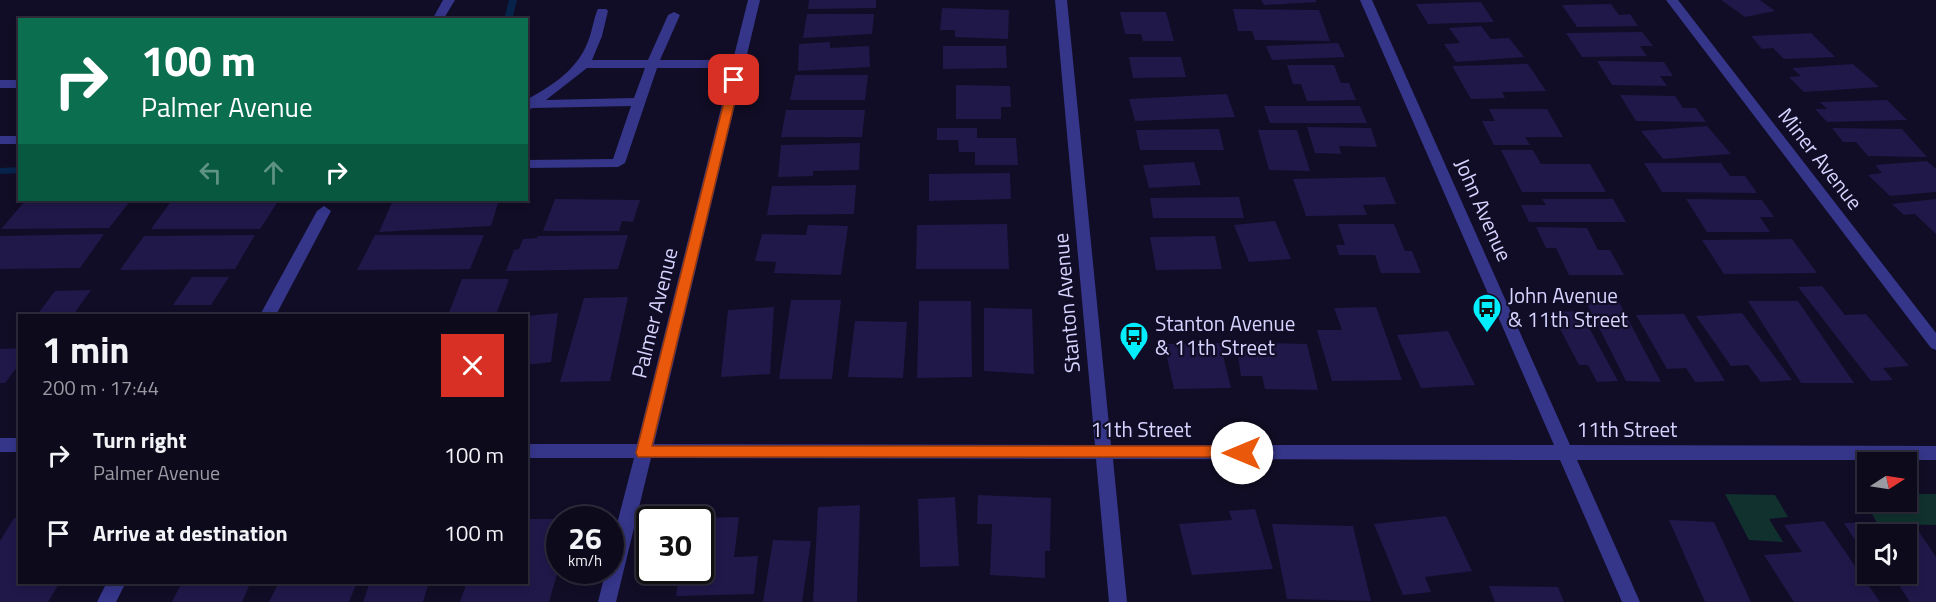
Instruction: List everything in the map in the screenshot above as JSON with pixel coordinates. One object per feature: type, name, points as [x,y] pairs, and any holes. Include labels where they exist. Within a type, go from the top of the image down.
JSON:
[{"type":"street","points":[[438,18],[449,0]]},
{"type":"street","name":"Palmer Avenue","points":[[608,602],[754,0]]},
{"type":"street","name":"Stanton Avenue","points":[[1062,0],[1118,602]]},
{"type":"street","name":"John Avenue","points":[[1366,0],[1631,602]]},
{"type":"street","name":"Miner Avenue","points":[[1672,0],[1936,344]]},
{"type":"street","points":[[528,105],[551,92],[584,64],[596,36],[602,10]]},
{"type":"street","points":[[528,164],[618,163],[652,64],[674,15]]},
{"type":"street","points":[[584,64],[738,64]]},
{"type":"street","points":[[0,84],[18,84]]},
{"type":"street","points":[[528,105],[639,102]]},
{"type":"street","points":[[0,140],[18,140]]},
{"type":"street","points":[[269,314],[324,211]]},
{"type":"street","points":[[0,445],[18,445]]},
{"type":"street","name":"11th Street","points":[[528,451],[643,453],[1936,453]]},
{"type":"street","points":[[106,602],[116,584]]},
{"type":"green space","points":[[1725,494],[1775,495],[1788,517],[1769,519],[1783,542],[1749,540]]},
{"type":"green space","points":[[1917,494],[1936,494],[1936,525],[1878,524],[1871,512],[1917,512]]},
{"type":"building","points":[[809,0],[876,0],[876,8],[808,9]]},
{"type":"building","points":[[1261,0],[1315,0],[1317,2],[1264,5]]},
{"type":"building","points":[[1721,0],[1760,0],[1775,11],[1745,17]]},
{"type":"building","points":[[1481,2],[1494,22],[1428,24],[1416,4]]},
{"type":"building","points":[[1611,4],[1619,15],[1630,14],[1638,26],[1577,27],[1562,5]]},
{"type":"building","points":[[942,8],[1009,10],[1008,39],[955,37],[955,30],[940,30]]},
{"type":"building","points":[[1233,9],[1319,10],[1330,41],[1255,40],[1252,31],[1238,31]]},
{"type":"building","points":[[1120,12],[1166,12],[1174,41],[1143,41],[1141,34],[1125,34]]},
{"type":"building","points":[[807,14],[874,14],[872,34],[803,38]]},
{"type":"building","points":[[1481,26],[1491,39],[1509,38],[1524,57],[1456,62],[1444,44],[1460,43],[1449,28]]},
{"type":"building","points":[[1642,32],[1653,46],[1640,46],[1647,56],[1582,57],[1566,33]]},
{"type":"building","points":[[1811,33],[1835,57],[1784,59],[1773,48],[1762,49],[1751,36]]},
{"type":"building","points":[[830,42],[830,48],[869,46],[870,67],[798,71],[799,44]]},
{"type":"building","points":[[1338,43],[1345,57],[1272,60],[1266,46]]},
{"type":"building","points":[[943,46],[1006,46],[1007,68],[943,69]]},
{"type":"building","points":[[1129,57],[1181,57],[1186,77],[1133,78]]},
{"type":"building","points":[[1597,61],[1664,62],[1673,76],[1660,76],[1667,86],[1612,85]]},
{"type":"building","points":[[1528,64],[1546,91],[1502,92],[1505,98],[1471,99],[1452,66]]},
{"type":"building","points":[[1853,64],[1879,87],[1804,92],[1789,77],[1801,76],[1792,68]]},
{"type":"building","points":[[1287,65],[1334,65],[1341,83],[1349,83],[1356,100],[1307,101],[1301,84],[1293,84]]},
{"type":"building","points":[[795,75],[868,75],[865,100],[790,100]]},
{"type":"building","points":[[956,85],[1010,86],[1011,107],[1001,107],[1001,119],[956,119]]},
{"type":"building","points":[[1227,94],[1235,117],[1135,121],[1129,99]]},
{"type":"building","points":[[1620,95],[1675,96],[1683,108],[1696,108],[1706,122],[1636,121]]},
{"type":"building","points":[[1887,100],[1907,120],[1827,122],[1815,109],[1827,109],[1820,102]]},
{"type":"building","points":[[1264,106],[1360,106],[1367,123],[1270,123]]},
{"type":"building","points":[[1489,109],[1547,109],[1563,137],[1525,137],[1530,145],[1494,145],[1482,121],[1495,121]]},
{"type":"building","points":[[786,110],[865,110],[862,137],[781,137]]},
{"type":"building","points":[[1707,126],[1731,154],[1663,159],[1641,131]]},
{"type":"building","points":[[1307,127],[1371,128],[1377,147],[1339,146],[1341,154],[1315,153]]},
{"type":"building","points":[[937,128],[977,128],[977,138],[1016,138],[1018,165],[975,165],[975,152],[959,152],[958,140],[937,140]]},
{"type":"building","points":[[1832,128],[1902,129],[1927,157],[1868,156],[1856,142],[1843,142]]},
{"type":"building","points":[[1219,129],[1224,150],[1140,150],[1136,130]]},
{"type":"building","points":[[1258,130],[1297,130],[1310,171],[1269,170]]},
{"type":"building","points":[[860,143],[859,170],[813,171],[813,176],[778,177],[781,145]]},
{"type":"building","points":[[1501,150],[1533,150],[1541,164],[1590,164],[1606,192],[1522,192]]},
{"type":"building","points":[[1927,161],[1936,169],[1936,192],[1890,196],[1868,175],[1882,173],[1875,165]]},
{"type":"building","points":[[1194,162],[1201,185],[1149,188],[1143,165]]},
{"type":"building","points":[[1644,163],[1721,163],[1730,176],[1745,176],[1757,193],[1662,192]]},
{"type":"building","points":[[1010,173],[1011,199],[929,201],[929,174]]},
{"type":"building","points":[[1385,177],[1396,204],[1363,205],[1367,215],[1306,216],[1293,179]]},
{"type":"building","points":[[856,185],[854,214],[767,215],[772,186]]},
{"type":"building","points":[[1239,197],[1244,218],[1153,218],[1150,198]]},
{"type":"building","points":[[555,199],[640,200],[633,222],[622,221],[619,231],[543,231]]},
{"type":"building","points":[[1542,199],[1613,199],[1626,222],[1529,222],[1521,205],[1546,205]]},
{"type":"building","points":[[1686,199],[1762,200],[1774,217],[1760,217],[1770,232],[1707,232]]},
{"type":"building","points":[[1936,199],[1936,234],[1915,214],[1904,215],[1892,204]]},
{"type":"building","points":[[25,201],[130,201],[109,228],[1,229]]},
{"type":"building","points":[[171,201],[278,201],[260,229],[151,229]]},
{"type":"building","points":[[393,201],[499,201],[491,226],[379,232]]},
{"type":"building","points":[[1275,221],[1291,259],[1249,262],[1234,225]]},
{"type":"building","points":[[1007,224],[1009,269],[916,269],[917,225]]},
{"type":"building","points":[[1338,224],[1394,224],[1405,251],[1412,251],[1421,273],[1381,273],[1375,255],[1339,255],[1336,245],[1345,245]]},
{"type":"building","points":[[808,225],[848,226],[841,275],[774,273],[776,262],[755,261],[762,234],[806,235]]},
{"type":"building","points":[[1536,227],[1587,228],[1598,250],[1610,250],[1624,275],[1569,275],[1556,248],[1546,248]]},
{"type":"building","points":[[104,234],[80,268],[0,269],[0,236]]},
{"type":"building","points":[[255,235],[235,269],[120,270],[144,236]]},
{"type":"building","points":[[375,235],[484,235],[470,269],[357,270]]},
{"type":"building","points":[[628,235],[618,269],[506,271],[514,250],[519,249],[523,239],[538,236]]},
{"type":"building","points":[[1215,236],[1222,269],[1156,270],[1150,237]]},
{"type":"building","points":[[1792,239],[1817,273],[1724,274],[1702,240]]},
{"type":"building","points":[[192,277],[229,277],[211,305],[173,305]]},
{"type":"building","points":[[462,279],[509,279],[496,314],[448,314]]},
{"type":"building","points":[[1822,286],[1845,315],[1866,314],[1909,366],[1883,368],[1893,380],[1871,381],[1798,287]]},
{"type":"building","points":[[91,290],[74,314],[38,314],[55,291]]},
{"type":"building","points":[[628,297],[610,381],[560,382],[584,298]]},
{"type":"building","points":[[791,300],[841,300],[832,379],[779,379]]},
{"type":"building","points":[[919,301],[971,301],[972,377],[917,378]]},
{"type":"building","points":[[1748,301],[1798,301],[1854,383],[1801,383]]},
{"type":"building","points":[[1586,302],[1619,302],[1661,382],[1626,381]]},
{"type":"building","points":[[774,307],[770,374],[721,377],[728,310]]},
{"type":"building","points":[[1376,307],[1402,380],[1332,381],[1317,330],[1342,330],[1334,308]]},
{"type":"building","points":[[984,308],[1032,309],[1034,374],[984,371]]},
{"type":"building","points":[[1580,311],[1618,381],[1597,382],[1588,365],[1579,365],[1551,312]]},
{"type":"building","points":[[558,313],[551,362],[528,365],[528,316]]},
{"type":"building","points":[[1742,313],[1792,380],[1761,382],[1748,365],[1731,366],[1696,316]]},
{"type":"building","points":[[1684,314],[1725,381],[1695,382],[1686,368],[1667,369],[1636,315]]},
{"type":"building","points":[[855,321],[907,322],[903,378],[848,377]]},
{"type":"building","points":[[1448,331],[1475,385],[1421,388],[1397,335]]},
{"type":"building","points":[[1236,342],[1307,344],[1318,390],[1265,389],[1262,376],[1241,376]]},
{"type":"building","points":[[1220,343],[1231,388],[1174,389],[1164,344]]},
{"type":"building","points":[[18,348],[18,366],[5,383],[0,383],[0,349]]},
{"type":"building","points":[[978,495],[1051,498],[1050,551],[1045,551],[1045,578],[990,575],[992,524],[977,524]]},
{"type":"building","points":[[955,497],[959,566],[920,567],[918,499]]},
{"type":"building","points":[[860,505],[857,602],[813,602],[818,507]]},
{"type":"building","points":[[1255,509],[1273,569],[1192,575],[1179,524],[1232,520],[1229,511]]},
{"type":"building","points":[[1446,516],[1472,571],[1425,577],[1431,592],[1403,595],[1374,524]]},
{"type":"building","points":[[739,517],[734,557],[758,556],[754,594],[676,596],[678,584],[714,584],[714,518]]},
{"type":"building","points":[[14,518],[18,518],[18,584],[59,584],[48,602],[0,602],[0,541]]},
{"type":"building","points":[[530,519],[546,519],[546,584],[554,584],[549,602],[460,602],[466,584],[528,584],[528,524]]},
{"type":"building","points":[[1669,520],[1714,522],[1751,602],[1705,602]]},
{"type":"building","points":[[1824,521],[1857,569],[1857,584],[1868,584],[1880,602],[1794,602],[1764,555],[1802,552],[1784,525]]},
{"type":"building","points":[[1844,523],[1914,524],[1857,524],[1857,544]]},
{"type":"building","points":[[1272,524],[1353,526],[1371,601],[1287,599]]},
{"type":"building","points":[[1917,529],[1936,557],[1936,602],[1910,602],[1898,584],[1917,584]]},
{"type":"building","points":[[773,540],[811,541],[802,602],[763,602]]},
{"type":"building","points":[[181,584],[250,584],[242,602],[172,602]]},
{"type":"building","points":[[278,584],[356,584],[349,602],[269,602]]},
{"type":"building","points":[[369,584],[428,584],[423,602],[363,602]]},
{"type":"building","points":[[1489,586],[1558,587],[1564,602],[1495,602]]},
{"type":"waterway","points":[[508,18],[513,0]]},
{"type":"waterway","points":[[0,171],[18,170]]},
{"type":"place","name":"John Avenue & 11th Street","points":[[1487,334]]},
{"type":"place","name":"Stanton Avenue & 11th Street","points":[[1134,362]]},
{"type":"route","points":[[734,80],[643,453],[1242,453]]}]
